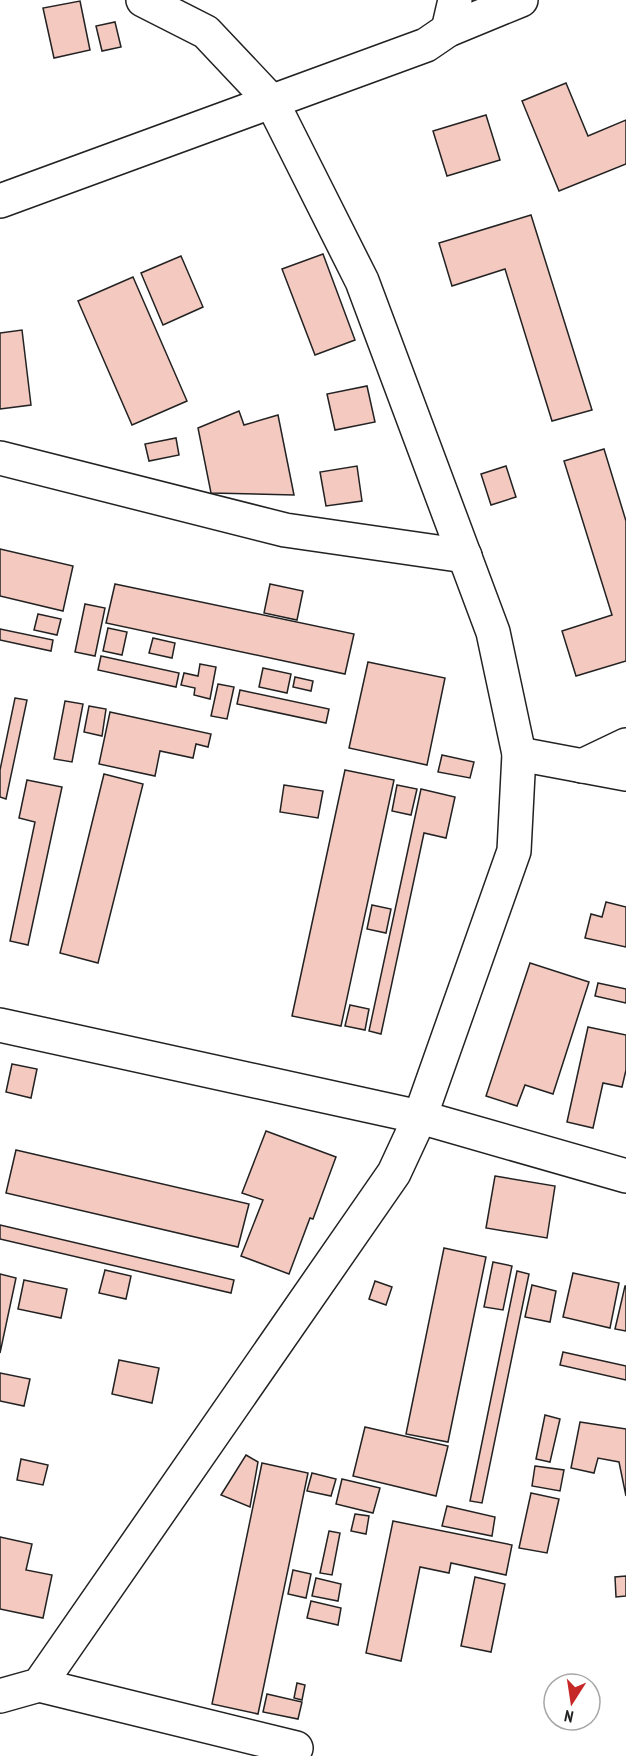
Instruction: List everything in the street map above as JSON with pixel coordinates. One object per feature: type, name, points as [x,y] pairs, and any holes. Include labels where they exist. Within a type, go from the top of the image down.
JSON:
[{"type":"street","points":[[39,1685],[394,1173],[420,1117],[514,851],[519,754],[494,632],[362,281],[272,102],[206,32],[143,0]]},
{"type":"street","points":[[0,201],[426,45],[452,15],[521,0]]},
{"type":"street","points":[[0,458],[285,530],[465,556]]},
{"type":"street","points":[[582,766],[626,745]]},
{"type":"street","points":[[519,754],[626,774]]},
{"type":"street","points":[[0,1026],[420,1117],[626,1176]]},
{"type":"street","points":[[0,1696],[39,1685],[296,1748]]},
{"type":"building","points":[[80,1],[90,50],[54,58],[43,8]]},
{"type":"building","points":[[115,22],[121,47],[102,51],[96,26]]},
{"type":"building","points":[[566,83],[588,136],[626,120],[626,164],[559,191],[522,101]]},
{"type":"building","points":[[486,115],[500,160],[447,176],[433,131]]},
{"type":"building","points":[[531,215],[592,410],[552,421],[505,269],[452,286],[439,243]]},
{"type":"building","points":[[323,254],[355,340],[315,355],[282,269]]},
{"type":"building","points":[[181,256],[203,307],[163,325],[141,273]]},
{"type":"building","points":[[133,277],[187,401],[132,425],[78,301]]},
{"type":"building","points":[[22,330],[31,405],[0,409],[0,333]]},
{"type":"building","points":[[367,386],[375,422],[335,430],[327,394]]},
{"type":"building","points":[[239,411],[244,425],[278,415],[294,495],[211,493],[198,428]]},
{"type":"building","points":[[176,438],[179,455],[149,461],[145,444]]},
{"type":"building","points":[[604,449],[626,521],[626,661],[576,676],[562,631],[612,615],[564,461]]},
{"type":"building","points":[[357,466],[362,501],[326,506],[320,472]]},
{"type":"building","points":[[506,466],[516,497],[491,505],[481,474]]},
{"type":"building","points":[[0,549],[73,566],[63,611],[0,596]]},
{"type":"building","points":[[115,584],[354,634],[345,674],[106,623]]},
{"type":"building","points":[[270,584],[303,591],[297,620],[264,613]]},
{"type":"building","points":[[85,604],[105,608],[95,656],[75,652]]},
{"type":"building","points":[[38,614],[61,619],[57,635],[34,630]]},
{"type":"building","points":[[108,628],[127,632],[122,655],[103,651]]},
{"type":"building","points":[[0,629],[53,640],[51,651],[0,640]]},
{"type":"building","points":[[153,638],[175,643],[172,658],[149,653]]},
{"type":"building","points":[[101,656],[179,673],[176,687],[98,670]]},
{"type":"building","points":[[368,662],[445,678],[427,765],[349,748]]},
{"type":"building","points":[[200,664],[216,667],[210,699],[194,695],[195,688],[181,685],[184,673],[198,676]]},
{"type":"building","points":[[263,668],[291,674],[287,693],[259,687]]},
{"type":"building","points":[[295,677],[313,681],[311,691],[293,687]]},
{"type":"building","points":[[218,684],[234,687],[227,719],[211,716]]},
{"type":"building","points":[[240,690],[329,709],[326,723],[237,704]]},
{"type":"building","points":[[15,698],[27,700],[6,799],[0,797],[0,770]]},
{"type":"building","points":[[65,701],[83,704],[72,762],[54,759]]},
{"type":"building","points":[[89,706],[106,709],[102,736],[84,732]]},
{"type":"building","points":[[110,712],[211,734],[208,747],[196,744],[193,758],[160,751],[155,776],[99,764]]},
{"type":"building","points":[[442,755],[474,762],[470,778],[438,772]]},
{"type":"building","points":[[345,770],[394,780],[341,1026],[292,1016]]},
{"type":"building","points":[[104,774],[143,784],[98,963],[60,953]]},
{"type":"building","points":[[27,780],[62,787],[28,945],[10,941],[35,822],[19,818]]},
{"type":"building","points":[[284,785],[323,791],[318,818],[280,812]]},
{"type":"building","points":[[397,785],[417,789],[411,815],[392,811]]},
{"type":"building","points":[[421,789],[455,797],[446,838],[424,833],[381,1034],[369,1031]]},
{"type":"building","points":[[606,902],[626,907],[626,947],[585,938],[591,914],[602,917]]},
{"type":"building","points":[[372,905],[391,909],[386,933],[367,929]]},
{"type":"building","points":[[530,963],[589,982],[553,1094],[525,1085],[517,1106],[486,1096]]},
{"type":"building","points":[[598,983],[626,989],[626,1003],[595,996]]},
{"type":"building","points":[[350,1005],[369,1009],[365,1030],[345,1026]]},
{"type":"building","points":[[588,1027],[626,1035],[626,1070],[622,1087],[603,1083],[593,1128],[567,1122]]},
{"type":"building","points":[[12,1064],[37,1069],[31,1098],[6,1092]]},
{"type":"building","points":[[266,1131],[336,1157],[289,1274],[241,1256],[263,1200],[242,1193]]},
{"type":"building","points":[[16,1150],[249,1204],[238,1247],[6,1193]]},
{"type":"building","points":[[495,1176],[555,1186],[547,1238],[486,1228]]},
{"type":"building","points":[[0,1225],[234,1280],[231,1293],[0,1239]]},
{"type":"building","points":[[444,1248],[486,1257],[448,1442],[406,1434]]},
{"type":"building","points":[[493,1262],[512,1266],[503,1310],[484,1307]]},
{"type":"building","points":[[105,1270],[131,1276],[126,1299],[99,1293]]},
{"type":"building","points":[[517,1271],[529,1274],[482,1503],[470,1501]]},
{"type":"building","points":[[573,1273],[619,1283],[610,1328],[563,1317]]},
{"type":"building","points":[[0,1274],[16,1278],[0,1353]]},
{"type":"building","points":[[24,1280],[67,1289],[61,1318],[18,1309]]},
{"type":"building","points":[[375,1281],[392,1287],[386,1305],[369,1299]]},
{"type":"building","points":[[532,1285],[556,1291],[550,1322],[525,1317]]},
{"type":"building","points":[[626,1286],[626,1331],[615,1329]]},
{"type":"building","points":[[563,1352],[626,1366],[626,1380],[560,1365]]},
{"type":"building","points":[[119,1360],[159,1368],[152,1403],[112,1394]]},
{"type":"building","points":[[0,1373],[30,1379],[24,1406],[0,1401]]},
{"type":"building","points":[[545,1415],[560,1419],[550,1462],[536,1459]]},
{"type":"building","points":[[580,1422],[626,1429],[626,1496],[619,1462],[598,1458],[594,1473],[571,1468]]},
{"type":"building","points":[[365,1427],[448,1446],[436,1496],[353,1476]]},
{"type":"building","points":[[246,1455],[258,1462],[250,1507],[221,1495]]},
{"type":"building","points":[[21,1459],[48,1465],[43,1485],[17,1480]]},
{"type":"building","points":[[262,1463],[308,1473],[258,1714],[212,1704]]},
{"type":"building","points":[[535,1466],[564,1470],[560,1491],[532,1486]]},
{"type":"building","points":[[312,1473],[336,1479],[331,1496],[307,1491]]},
{"type":"building","points":[[342,1479],[380,1488],[373,1513],[336,1504]]},
{"type":"building","points":[[531,1493],[559,1499],[547,1553],[519,1548]]},
{"type":"building","points":[[447,1506],[495,1517],[492,1536],[442,1526]]},
{"type":"building","points":[[355,1514],[369,1516],[366,1534],[351,1531]]},
{"type":"building","points":[[393,1521],[512,1545],[506,1575],[451,1563],[449,1573],[420,1567],[401,1661],[366,1653]]},
{"type":"building","points":[[329,1531],[340,1533],[332,1575],[320,1573]]},
{"type":"building","points":[[0,1537],[32,1544],[26,1570],[52,1575],[43,1618],[0,1609]]},
{"type":"building","points":[[293,1570],[311,1574],[306,1598],[288,1594]]},
{"type":"building","points":[[626,1576],[626,1596],[616,1597],[615,1577]]},
{"type":"building","points":[[475,1577],[505,1584],[491,1652],[461,1646]]},
{"type":"building","points":[[316,1578],[341,1584],[338,1601],[312,1596]]},
{"type":"building","points":[[311,1601],[341,1608],[338,1625],[307,1618]]},
{"type":"building","points":[[297,1683],[305,1685],[302,1700],[294,1698]]},
{"type":"building","points":[[267,1694],[302,1702],[298,1719],[263,1712]]}]
